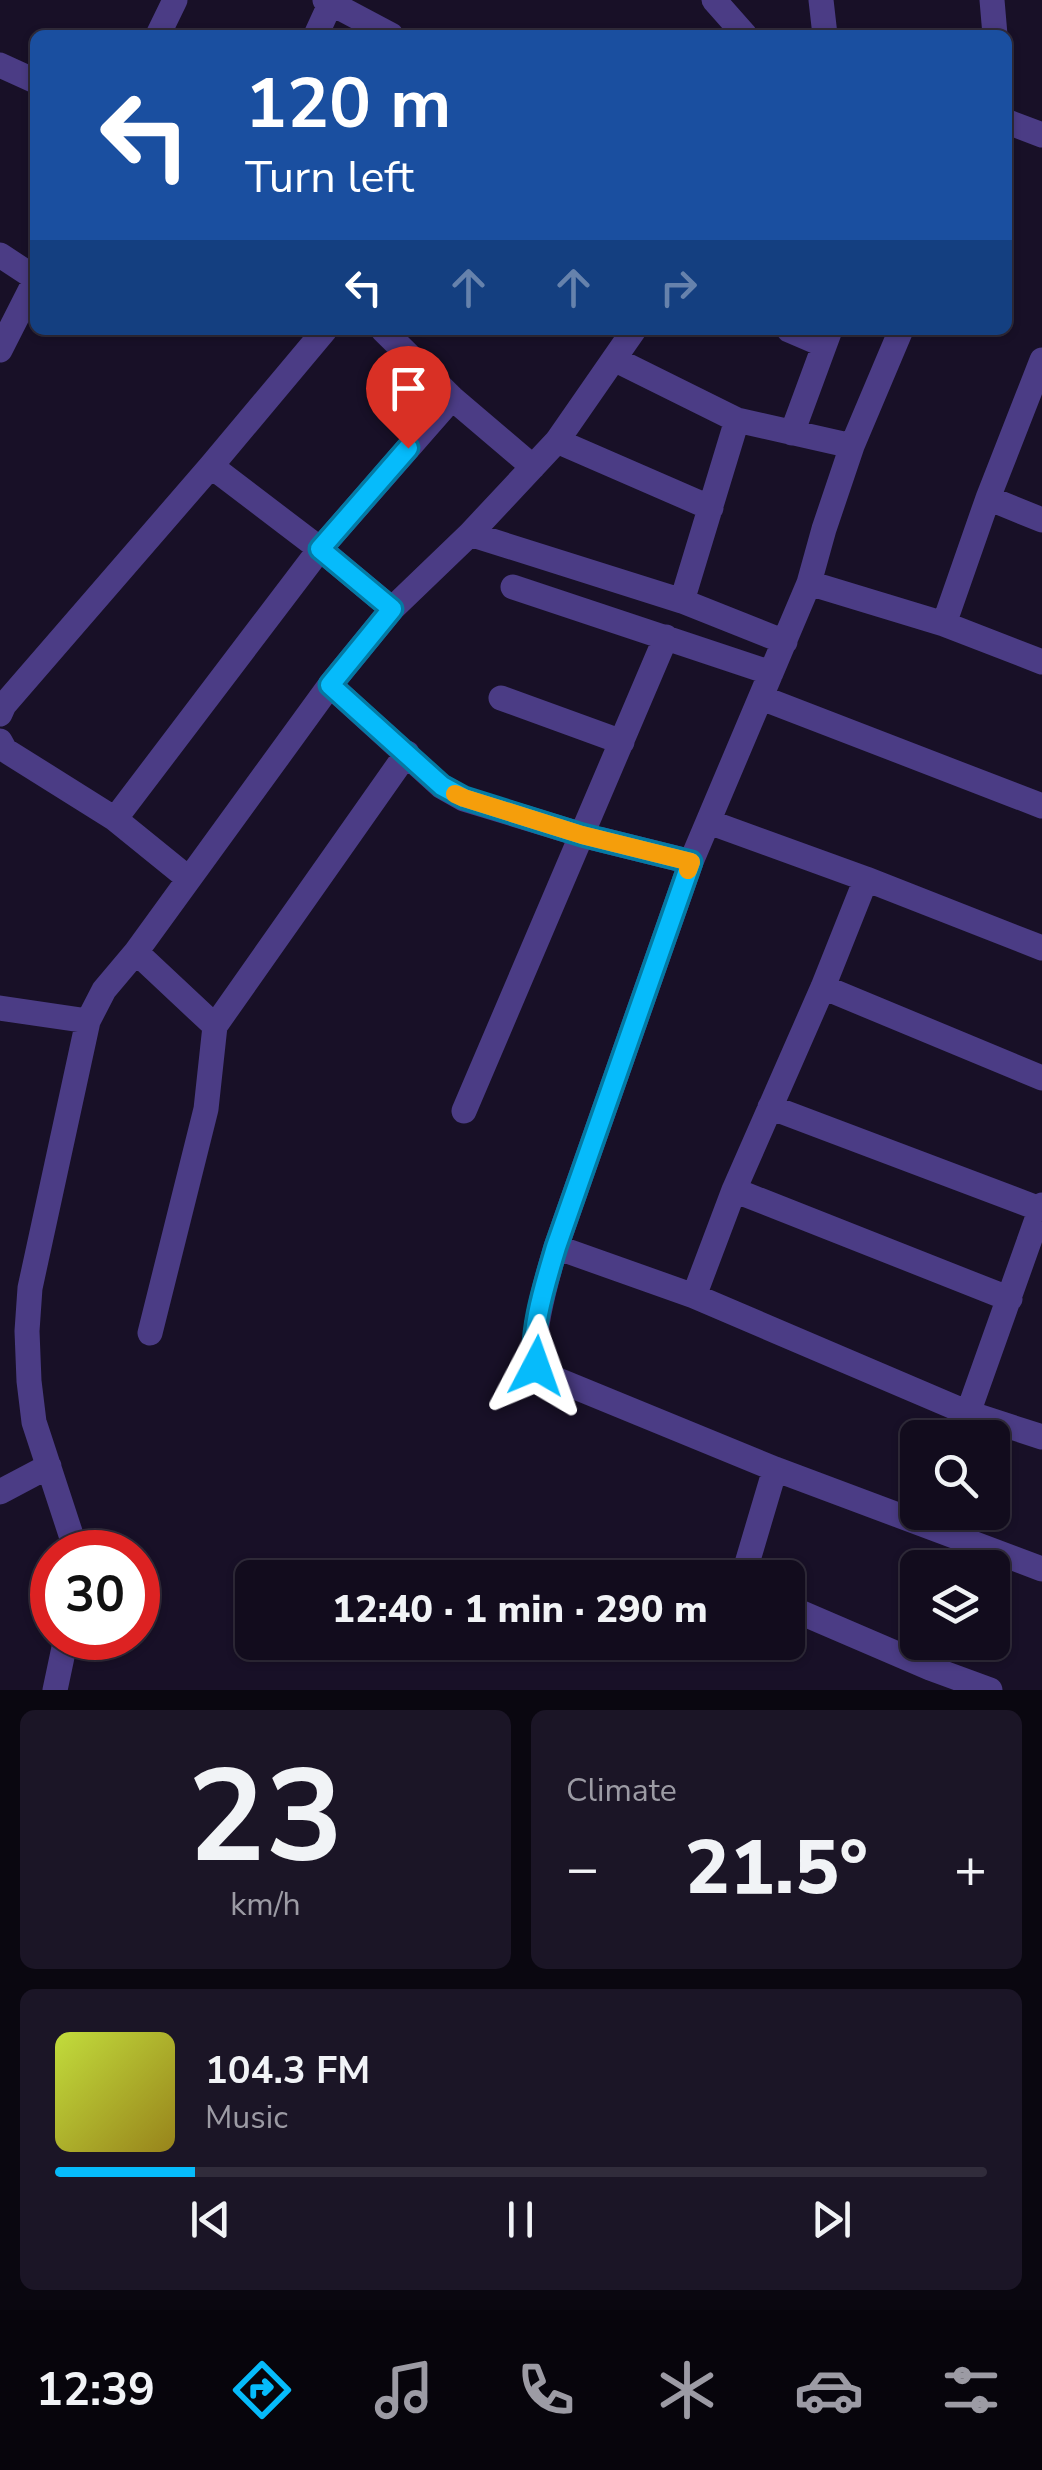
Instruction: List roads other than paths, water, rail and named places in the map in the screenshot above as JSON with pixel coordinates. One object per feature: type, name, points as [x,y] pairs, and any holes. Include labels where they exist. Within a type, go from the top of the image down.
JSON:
[{"type":"street","points":[[160,30],[175,0]]},
{"type":"street","points":[[714,0],[741,30]]},
{"type":"street","points":[[821,0],[824,30]]},
{"type":"street","points":[[992,0],[995,30]]},
{"type":"street","points":[[318,30],[329,1],[382,30]]},
{"type":"street","points":[[0,65],[30,79]]},
{"type":"street","points":[[1012,123],[1042,134]]},
{"type":"street","points":[[0,255],[30,276]]},
{"type":"street","points":[[0,350],[30,290]]},
{"type":"street","points":[[0,714],[321,335]]},
{"type":"street","points":[[388,335],[452,398],[532,467]]},
{"type":"street","points":[[70,1530],[34,1422],[27,1331],[30,1288],[88,1021],[104,990],[330,685],[392,609],[470,534],[557,441],[631,335]]},
{"type":"street","points":[[898,335],[852,446],[809,583],[691,862],[556,1247],[542,1297],[534,1352],[541,1372],[774,1469],[1041,1564]]},
{"type":"street","points":[[792,433],[827,337]]},
{"type":"street","points":[[614,360],[737,420],[852,446]]},
{"type":"street","points":[[944,624],[988,498],[1036,393],[1042,360]]},
{"type":"street","points":[[115,818],[320,549],[452,398]]},
{"type":"street","points":[[682,601],[737,420]]},
{"type":"street","points":[[557,441],[711,508]]},
{"type":"street","points":[[211,466],[392,609]]},
{"type":"street","points":[[988,498],[1042,520]]},
{"type":"street","points":[[470,534],[682,601],[785,642]]},
{"type":"street","points":[[809,583],[944,624],[1042,662]]},
{"type":"street","points":[[513,587],[771,673]]},
{"type":"street","points":[[464,1111],[666,636]]},
{"type":"street","points":[[330,685],[442,786],[464,798],[582,835],[691,862]]},
{"type":"street","points":[[501,698],[622,742]]},
{"type":"street","points":[[762,698],[1042,806]]},
{"type":"street","points":[[0,742],[5,750],[115,818],[189,879]]},
{"type":"street","points":[[150,1333],[206,1109],[215,1026],[408,753]]},
{"type":"street","points":[[709,822],[866,878],[1042,948]]},
{"type":"street","points":[[694,1296],[734,1190],[824,987],[866,878]]},
{"type":"street","points":[[130,959],[215,1026]]},
{"type":"street","points":[[824,987],[1042,1078]]},
{"type":"street","points":[[0,1008],[88,1021]]},
{"type":"street","points":[[770,1107],[1041,1207],[968,1413]]},
{"type":"street","points":[[734,1190],[1010,1299]]},
{"type":"street","points":[[556,1247],[694,1296],[968,1413],[1042,1437]]},
{"type":"street","points":[[0,1492],[49,1466]]},
{"type":"street","points":[[747,1560],[774,1469]]},
{"type":"street","points":[[805,1613],[990,1690]]},
{"type":"street","points":[[55,1690],[61,1660]]}]
